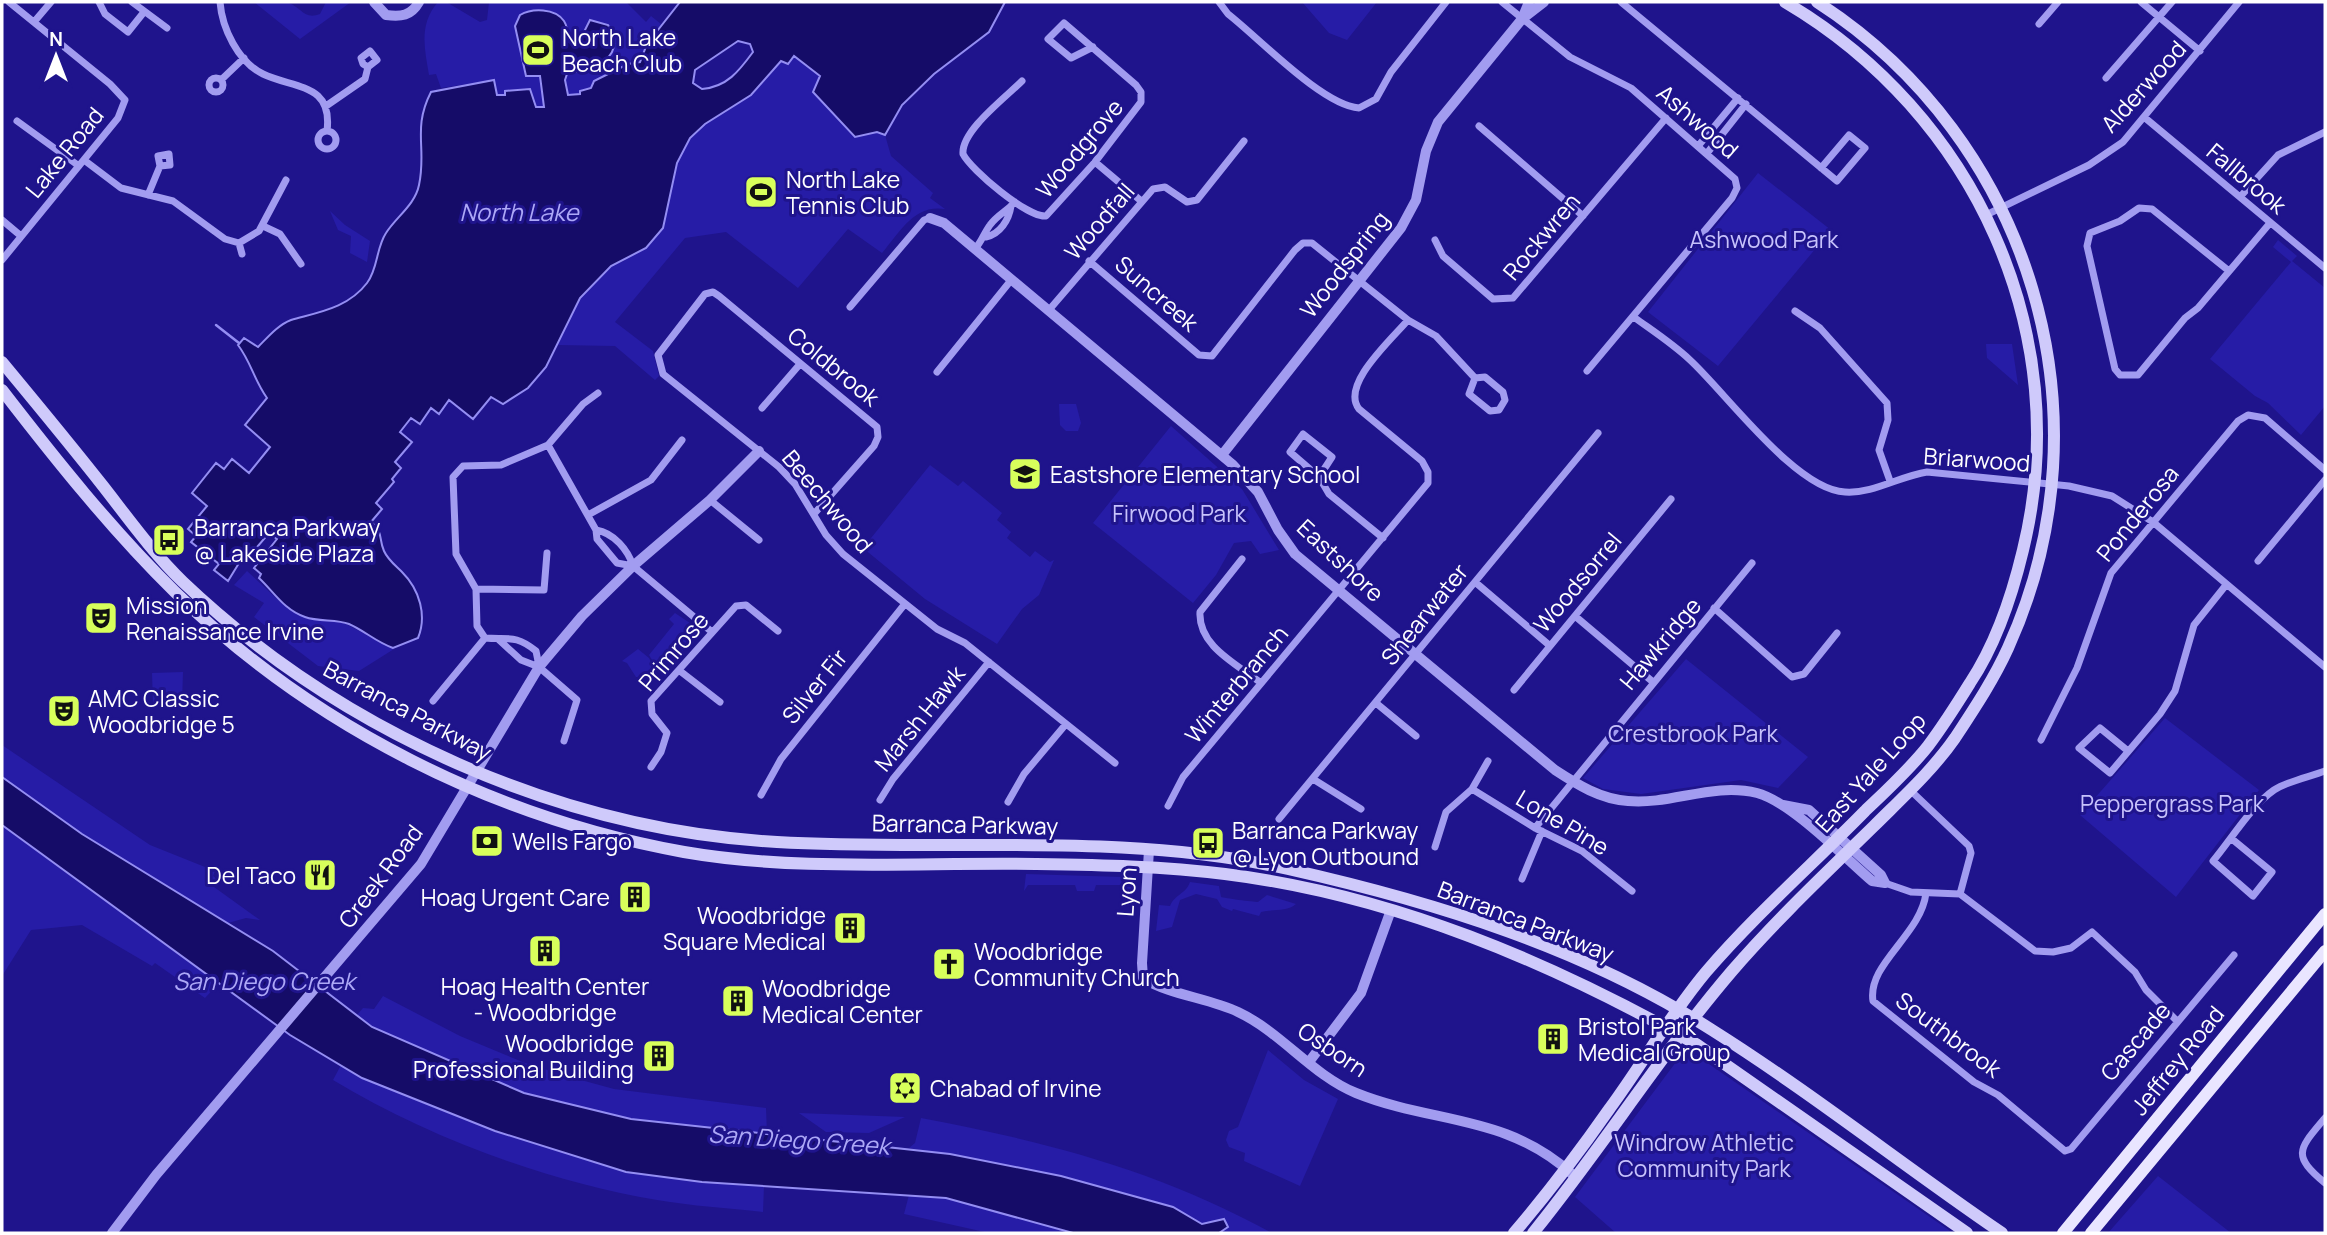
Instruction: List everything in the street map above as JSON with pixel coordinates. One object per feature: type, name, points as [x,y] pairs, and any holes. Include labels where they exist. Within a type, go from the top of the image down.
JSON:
[{"type":"main road","name":"East Yale Loop","points":[[1514,1233],[1565,1168],[1709,969],[1928,746],[1973,680],[2005,610],[2018,572],[2035,482],[2037,417],[2028,339],[2018,299],[1986,215],[1941,141],[1908,100],[1840,37],[1785,2]]},
{"type":"main road","name":"East Yale Loop","points":[[1533,1233],[1577,1178],[1692,1019],[1736,967],[1910,790],[1953,740],[2008,649],[2038,561],[2052,484],[2054,432],[2048,355],[2031,284],[2003,207],[1969,151],[1938,109],[1875,44],[1817,2]]},
{"type":"main road","name":"Barranca Parkway","points":[[2,362],[182,580],[311,682],[407,739],[474,772],[594,813],[682,833],[777,842],[1149,850],[1237,858],[1466,916],[1575,958],[1677,1010],[2002,1233]]},
{"type":"main road","name":"Barranca Parkway","points":[[2,390],[130,545],[177,595],[248,656],[308,700],[374,741],[466,786],[580,827],[681,851],[830,863],[1148,868],[1225,874],[1298,886],[1391,910],[1524,956],[1584,983],[1665,1027],[1967,1233]]},
{"type":"main road","points":[[830,863],[831,843]]},
{"type":"main road","name":"Jeffrey Road","points":[[2063,1233],[2325,914]]},
{"type":"main road","name":"Jeffrey Road","points":[[2091,1233],[2325,951]]},
{"type":"street","points":[[9,2],[34,22],[51,2]]},
{"type":"street","points":[[99,2],[105,14],[128,32],[144,12]]},
{"type":"street","points":[[132,2],[167,28]]},
{"type":"street","points":[[220,2],[229,37],[244,58],[261,73],[314,91],[326,106],[327,131]]},
{"type":"street","points":[[374,2],[386,15],[399,17],[410,14],[419,2]]},
{"type":"street","points":[[1219,2],[1228,14],[1303,78],[1343,104],[1359,108],[1376,99],[1391,72],[1446,2]]},
{"type":"street","name":"Ashwood","points":[[1502,2],[1570,57],[1631,88],[1708,152],[1735,179],[1737,188],[1732,198],[1635,318],[1587,371]]},
{"type":"street","name":"Woodspring","points":[[1522,19],[1529,2]]},
{"type":"street","name":"Woodspring","points":[[1222,454],[1397,234],[1412,208],[1426,151],[1438,122],[1522,19],[1544,2]]},
{"type":"street","points":[[1621,2],[1837,181],[1865,148],[1849,135],[1821,167]]},
{"type":"street","points":[[2039,24],[2058,2]]},
{"type":"street","points":[[2141,2],[2200,51]]},
{"type":"street","points":[[2106,78],[2161,18],[2172,2]]},
{"type":"street","name":"Alderwood","points":[[1986,215],[2089,165],[2123,142],[2239,2]]},
{"type":"street","name":"Lake Road","points":[[2,260],[118,118],[125,100],[110,83],[34,22]]},
{"type":"street","name":"Woodgrove","points":[[1013,204],[1035,215],[1046,216],[1095,162],[1139,107],[1142,98],[1136,85],[1093,47],[1063,23],[1048,39],[1071,58],[1093,47]]},
{"type":"street","points":[[221,80],[244,58]]},
{"type":"street","points":[[326,106],[365,79],[368,67]]},
{"type":"street","points":[[975,249],[986,237],[995,235],[1010,217],[1013,204],[965,159],[962,144],[1022,81]]},
{"type":"street","points":[[1699,145],[1738,98]]},
{"type":"street","points":[[1708,152],[1746,104]]},
{"type":"street","name":"Fallbrook","points":[[2144,117],[2325,268]]},
{"type":"street","name":"Rockwren","points":[[1435,240],[1443,256],[1466,278],[1493,299],[1506,300],[1519,293],[1666,118]]},
{"type":"street","points":[[17,121],[121,188],[184,207],[225,239],[239,243],[255,236],[263,226],[286,180]]},
{"type":"street","points":[[1479,126],[1583,216]]},
{"type":"street","points":[[2240,197],[2278,155],[2325,132]]},
{"type":"street","name":"Woodfall","points":[[1049,310],[1140,200],[1153,189],[1165,187],[1187,202],[1197,200],[1244,141]]},
{"type":"street","points":[[1095,162],[1140,200]]},
{"type":"street","points":[[148,195],[160,166]]},
{"type":"street","points":[[2229,271],[2152,209],[2139,208],[2120,221],[2090,233],[2087,246],[2115,369],[2120,375],[2138,375],[2229,271],[2270,222]]},
{"type":"street","points":[[849,307],[924,220],[930,218]]},
{"type":"street","name":"Eastshore","points":[[930,218],[944,222],[1222,454],[1258,492],[1284,541],[1339,591],[1586,791],[1629,802],[1739,790],[1756,793],[1783,805],[1835,842],[1872,881],[1926,893],[1960,894]]},
{"type":"street","points":[[2,220],[21,236]]},
{"type":"street","points":[[263,226],[280,234],[301,264]]},
{"type":"street","points":[[239,243],[242,254]]},
{"type":"street","name":"Suncreek","points":[[1089,261],[1199,355],[1212,356],[1303,243],[1316,246],[1359,280]]},
{"type":"street","points":[[937,372],[1012,279]]},
{"type":"street","points":[[1359,280],[1408,320],[1422,325],[1475,378]]},
{"type":"street","name":"Coldbrook","points":[[713,292],[870,419],[878,432],[874,446],[814,514]]},
{"type":"street","name":"Beechwood","points":[[713,292],[701,299],[658,355],[663,374],[759,451],[795,484],[826,535],[843,554],[904,605],[937,629],[965,643],[1115,763]]},
{"type":"street","points":[[1795,311],[1820,328],[1887,403],[1888,420],[1879,450],[1889,481]]},
{"type":"street","name":"Briarwood","points":[[1635,318],[1689,359],[1779,454],[1828,489],[1860,492],[1889,481],[1927,472],[2052,484],[2112,496],[2153,522],[2325,667]]},
{"type":"street","name":"Winterbranch","points":[[1168,806],[1183,778],[1423,490],[1429,472],[1422,461],[1359,409],[1353,398],[1354,387],[1408,320]]},
{"type":"street","points":[[762,408],[800,364]]},
{"type":"street","points":[[1485,377],[1503,392],[1505,400],[1499,410],[1490,411],[1469,394],[1475,378],[1485,377]]},
{"type":"street","points":[[485,638],[477,626],[476,589],[456,554],[453,477],[463,466],[502,465],[548,444],[583,404],[598,393]]},
{"type":"street","name":"Ponderosa","points":[[2041,740],[2077,668],[2111,573],[2238,421],[2248,415],[2265,418],[2325,470]]},
{"type":"street","name":"Shearwater","points":[[1279,819],[1598,433]]},
{"type":"street","points":[[1319,477],[1332,457],[1303,434],[1290,452],[1319,477],[1329,494],[1382,538]]},
{"type":"street","points":[[588,515],[651,480],[682,440]]},
{"type":"street","points":[[548,444],[596,530],[597,539],[617,563],[633,566],[712,632]]},
{"type":"street","name":"Creek Road","points":[[112,1233],[134,1202],[421,864],[539,667],[582,616],[759,451]]},
{"type":"street","points":[[2258,561],[2325,480]]},
{"type":"street","points":[[710,499],[759,540]]},
{"type":"street","name":"Woodsorrel","points":[[1514,690],[1671,499]]},
{"type":"street","points":[[596,530],[614,539],[629,552],[633,566]]},
{"type":"street","points":[[605,549],[614,539]]},
{"type":"street","points":[[476,589],[544,590],[547,553]]},
{"type":"street","points":[[1242,559],[1200,612],[1199,623],[1204,638],[1261,683]]},
{"type":"street","name":"Hawkridge","points":[[1522,879],[1539,829],[1571,781],[1752,563]]},
{"type":"street","points":[[1475,582],[1549,645]]},
{"type":"street","points":[[2128,751],[2100,728],[2079,748],[2110,773],[2160,714],[2175,691],[2194,625],[2226,585]]},
{"type":"street","name":"Primrose","points":[[651,767],[661,752],[667,733],[652,714],[650,705],[736,606],[746,605],[778,631]]},
{"type":"street","name":"Silver Fir","points":[[761,795],[781,760],[904,605]]},
{"type":"street","points":[[1714,608],[1792,677],[1804,674],[1837,633]]},
{"type":"street","points":[[1575,616],[1653,682]]},
{"type":"street","points":[[485,638],[511,637],[521,641],[536,651],[539,667]]},
{"type":"street","points":[[433,701],[485,638]]},
{"type":"street","points":[[498,639],[521,660],[539,667],[577,700],[564,741]]},
{"type":"street","points":[[513,651],[521,641]]},
{"type":"street","name":"Marsh Hawk","points":[[880,800],[893,779],[989,662]]},
{"type":"street","points":[[680,671],[720,702]]},
{"type":"street","points":[[1376,703],[1416,736]]},
{"type":"street","points":[[1007,803],[1024,774],[1066,724]]},
{"type":"street","points":[[1435,847],[1446,812],[1472,789],[1488,761]]},
{"type":"street","points":[[2231,839],[2272,872],[2253,896],[2213,861],[2231,839],[2276,788],[2325,771]]},
{"type":"street","points":[[1313,779],[1361,809]]},
{"type":"street","name":"Lone Pine","points":[[1472,789],[1582,851],[1632,891]]},
{"type":"street","points":[[1910,790],[1969,846],[1971,853],[1960,894],[2035,950],[2053,952],[2071,948],[2092,932],[2135,972],[2146,989],[2176,1020]]},
{"type":"street","name":"Lyon","points":[[1143,978],[1149,850]]},
{"type":"street","name":"Southbrook","points":[[1926,893],[1924,911],[1873,980],[1873,1000],[1974,1082],[1998,1095],[2065,1151]]},
{"type":"street","points":[[1309,1062],[1361,993],[1391,910]]},
{"type":"street","name":"Cascade","points":[[2065,1151],[2071,1149],[2176,1020],[2234,955]]},
{"type":"street","name":"Osborn","points":[[1143,978],[1239,1012],[1353,1092],[1398,1107],[1489,1127],[1523,1139],[1577,1178]]},
{"type":"street","points":[[2325,1118],[2305,1143],[2301,1157],[2304,1165],[2325,1183]]},
{"type":"green space","points":[[254,2],[286,2],[310,16],[320,14],[326,2],[351,2],[300,39]]},
{"type":"green space","name":"North Lake Beach Club","points":[[438,2],[448,3],[480,22],[487,20],[489,2],[626,2],[646,22],[651,16],[661,24],[647,44],[641,62],[613,72],[591,88],[580,91],[580,94],[568,96],[567,87],[542,90],[545,107],[536,108],[535,100],[505,92],[505,95],[496,95],[494,80],[441,88],[436,74],[429,75],[424,38],[428,20]]},
{"type":"green space","points":[[1302,2],[1377,2],[1347,40],[1329,33]]},
{"type":"green space","points":[[794,56],[821,76],[813,92],[855,137],[877,132],[885,135],[891,156],[933,193],[930,198],[945,209],[934,209],[916,215],[882,253],[848,229],[798,288],[726,232],[685,238],[615,322],[653,351],[659,376],[655,380],[615,346],[558,345],[565,323],[580,298],[611,266],[624,261],[670,197],[677,163],[690,138],[705,124],[751,95],[781,61]]},
{"type":"green space","name":"Ashwood Park","points":[[1758,173],[1831,230],[1718,366],[1648,312]]},
{"type":"green space","points":[[330,211],[345,225],[370,241],[367,262],[350,253],[351,236],[338,230]]},
{"type":"green space","points":[[2278,240],[2297,256],[2292,261],[2325,288],[2325,406],[2301,435],[2268,403],[2255,396],[2210,359],[2291,262],[2273,247]]},
{"type":"green space","points":[[1986,344],[2012,344],[2018,385],[1987,358]]},
{"type":"green space","points":[[1059,404],[1076,404],[1081,423],[1078,431],[1066,431],[1060,425]]},
{"type":"green space","name":"Firwood Park","points":[[1171,426],[1242,489],[1279,550],[1260,554],[1251,541],[1234,543],[1216,575],[1193,603],[1093,523]]},
{"type":"green space","points":[[930,465],[958,486],[963,481],[1002,513],[997,520],[1011,532],[1007,538],[1030,557],[1035,551],[1050,562],[1054,560],[1039,595],[1022,609],[997,644],[925,599],[863,548]]},
{"type":"green space","points":[[247,571],[288,609],[304,617],[344,623],[394,649],[359,671],[318,666],[254,617],[264,603],[234,585]]},
{"type":"green space","points":[[675,613],[696,627],[697,633],[662,676],[649,655],[674,624],[669,619]]},
{"type":"green space","points":[[638,649],[649,658],[659,678],[636,677],[627,663],[622,661]]},
{"type":"green space","name":"Crestbrook Park","points":[[1686,659],[1808,757],[1778,788],[1741,780],[1641,794],[1603,789],[1583,778]]},
{"type":"green space","points":[[183,672],[182,702],[153,703],[152,673]]},
{"type":"green space","name":"Peppergrass Park","points":[[2165,718],[2259,790],[2176,897],[2080,815]]},
{"type":"green space","points":[[2,745],[150,845],[215,871],[213,876],[218,880],[214,887],[260,920],[246,918],[228,923],[82,834],[2,777]]},
{"type":"green space","points":[[2,825],[219,983],[205,998],[155,963],[152,966],[82,925],[31,930],[2,976]]},
{"type":"green space","points":[[1026,874],[1122,877],[1135,887],[1134,892],[1125,892],[1120,885],[1096,885],[1094,891],[1077,891],[1075,885],[1028,885],[1024,891]]},
{"type":"green space","points":[[1190,882],[1219,886],[1223,898],[1258,902],[1267,895],[1296,904],[1284,909],[1261,912],[1259,916],[1233,909],[1232,911],[1222,907],[1217,899],[1196,894],[1180,900],[1172,927],[1156,931],[1159,905],[1170,906]]},
{"type":"green space","points":[[383,996],[460,1036],[525,1063],[570,1077],[614,1089],[766,1108],[767,1134],[631,1119],[524,1093],[372,1027],[357,1015],[363,1008],[374,1009]]},
{"type":"green space","points":[[1268,1050],[1304,1080],[1338,1099],[1300,1186],[1244,1161],[1245,1153],[1229,1147],[1226,1140],[1229,1131],[1238,1127]]},
{"type":"green space","name":"Windrow Athletic Community Park","points":[[1696,1055],[1953,1233],[1616,1233],[1575,1197],[1676,1062]]},
{"type":"green space","points":[[341,1065],[362,1078],[495,1131],[626,1172],[702,1182],[764,1185],[763,1212],[670,1202],[616,1192],[574,1182],[489,1155],[408,1120],[333,1080]]},
{"type":"green space","points":[[799,1113],[905,1117],[869,1133],[826,1132]]},
{"type":"green space","points":[[921,1118],[1058,1148],[1144,1175],[1229,1211],[1272,1233],[1219,1233],[1173,1207],[1061,1176],[909,1148],[915,1143]]},
{"type":"green space","points":[[2158,1176],[2231,1233],[2108,1233]]},
{"type":"green space","points":[[909,1195],[946,1198],[1073,1233],[989,1233],[904,1214]]},
{"type":"water","name":"North Lake","points":[[680,2],[1005,2],[989,32],[934,74],[902,105],[885,135],[877,132],[855,137],[813,92],[820,76],[794,56],[788,64],[781,61],[751,95],[705,124],[690,138],[677,163],[663,228],[646,248],[611,266],[580,298],[546,367],[528,388],[503,404],[491,397],[473,419],[449,400],[439,414],[431,408],[420,424],[411,418],[400,432],[412,442],[395,462],[401,468],[392,479],[394,482],[376,503],[382,509],[371,522],[379,532],[386,554],[408,579],[417,595],[422,612],[418,638],[393,648],[349,624],[310,619],[291,610],[259,578],[261,574],[254,568],[277,539],[269,533],[252,553],[247,550],[228,581],[214,570],[219,564],[191,542],[196,536],[188,529],[207,506],[192,493],[216,463],[224,469],[232,459],[249,473],[270,447],[245,425],[267,398],[238,345],[244,338],[258,347],[286,322],[342,304],[367,283],[383,239],[417,192],[422,160],[422,117],[431,92],[494,80],[497,95],[505,95],[505,91],[530,89],[536,107],[544,107],[540,76],[526,76],[515,26],[520,15],[531,11],[543,10],[560,17],[570,37],[583,34],[590,20],[608,25],[613,37],[614,47],[611,54],[596,65],[567,74],[565,80],[568,95],[580,94],[580,91],[591,88],[594,81],[628,64],[640,62],[647,44]],"holes":[[[738,41],[750,44],[753,52],[737,72],[725,81],[702,89],[693,83],[695,70]]]},
{"type":"water","name":"San Diego Creek","points":[[2,777],[82,834],[273,951],[372,1027],[524,1093],[631,1119],[950,1154],[1061,1176],[1173,1207],[1202,1224],[1224,1219],[1228,1227],[1219,1233],[1073,1233],[946,1198],[702,1182],[626,1172],[495,1131],[362,1078],[290,1035],[2,825]]},
{"type":"waterway","points":[[216,325],[239,343]]},
{"type":"place","name":"North Lake Beach Club","points":[[538,50]]},
{"type":"place","name":"North Lake Tennis Club","points":[[761,192]]},
{"type":"place","name":"Eastshore Elementary School","points":[[1025,474]]},
{"type":"place","name":"Barranca Parkway @ Lakeside Plaza","points":[[169,540]]},
{"type":"place","name":"Mission Renaissance Irvine","points":[[101,618]]},
{"type":"place","name":"AMC Classic Woodbridge 5","points":[[64,711]]},
{"type":"place","name":"Wells Fargo","points":[[487,841]]},
{"type":"place","name":"Barranca Parkway @ Lyon Outbound","points":[[1208,843]]},
{"type":"place","name":"Del Taco","points":[[320,875]]},
{"type":"place","name":"Hoag Urgent Care","points":[[635,897]]},
{"type":"place","name":"Woodbridge Square Medical","points":[[850,928]]},
{"type":"place","name":"Hoag Health Center - Woodbridge","points":[[545,951]]},
{"type":"place","name":"Woodbridge Community Church","points":[[949,964]]},
{"type":"place","name":"Woodbridge Medical Center","points":[[738,1001]]},
{"type":"place","name":"Bristol Park Medical Group","points":[[1553,1039]]},
{"type":"place","name":"Woodbridge Professional Building","points":[[659,1056]]},
{"type":"place","name":"Chabad of Irvine","points":[[905,1088]]}]
